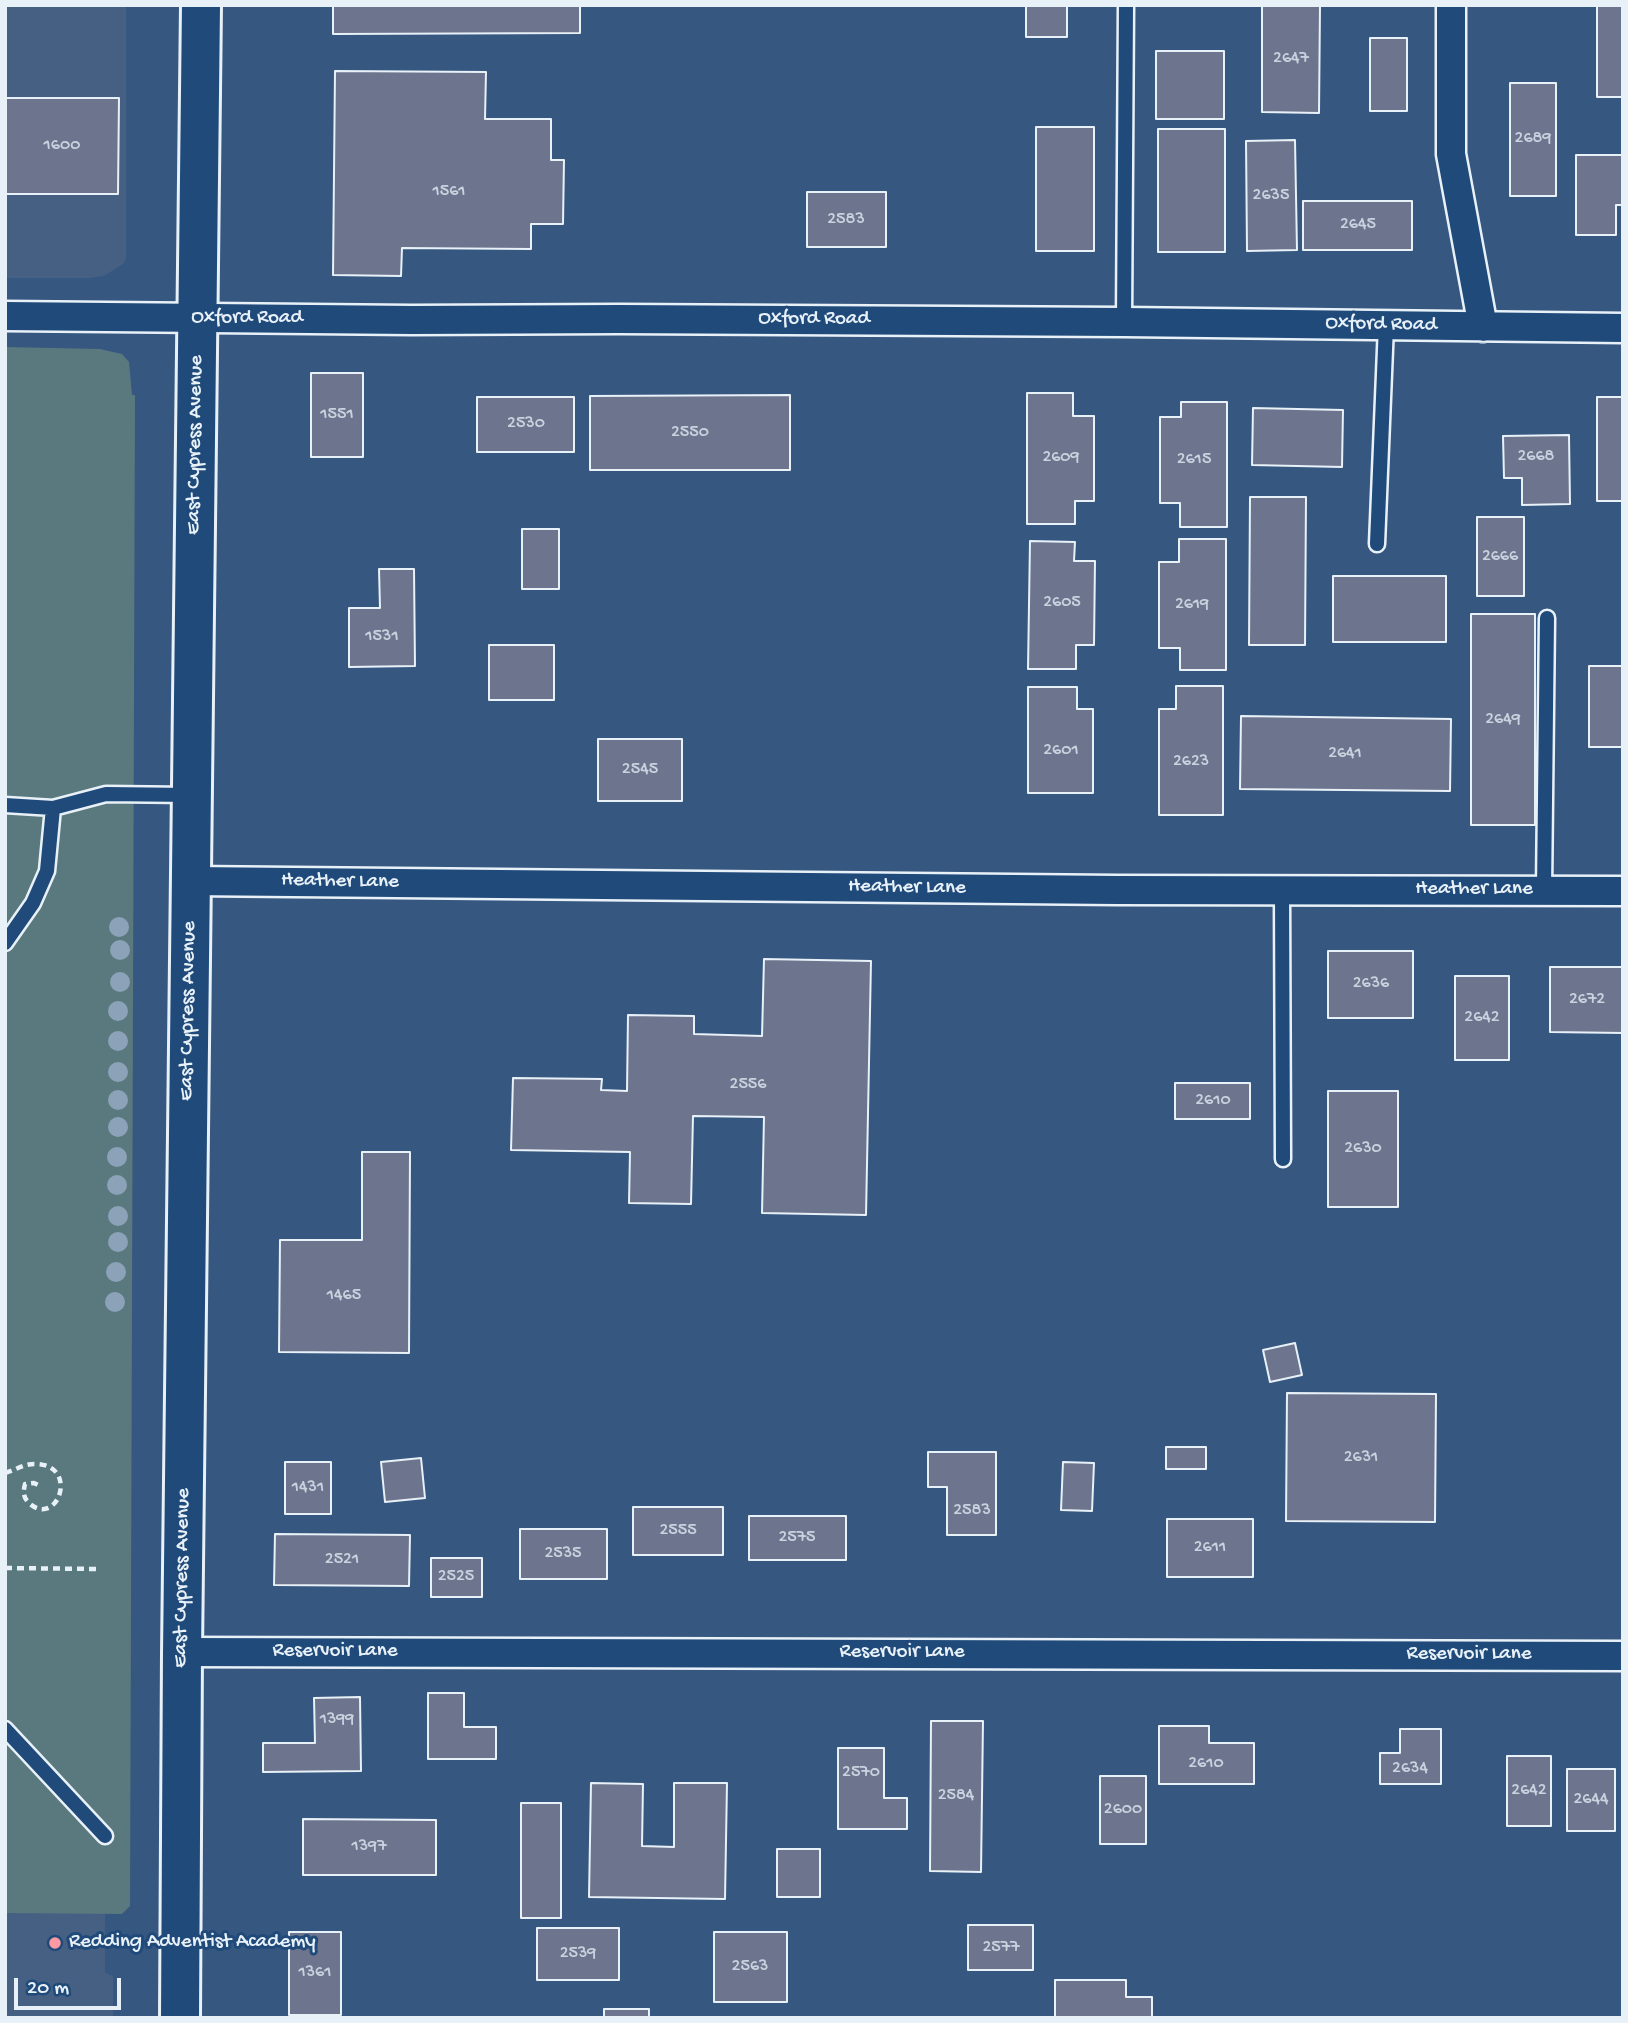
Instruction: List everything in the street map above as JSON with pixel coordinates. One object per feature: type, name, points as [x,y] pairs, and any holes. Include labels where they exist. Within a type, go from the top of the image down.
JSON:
[{"type":"main road","name":"East Cypress Avenue","points":[[180,2018],[201,5]]},
{"type":"street","points":[[1451,5],[1451,154],[1483,327]]},
{"type":"street","name":"Oxford Road","points":[[5,316],[1124,322],[1623,328]]},
{"type":"street","name":"Heather Lane","points":[[190,881],[1623,891]]},
{"type":"street","name":"Reservoir Lane","points":[[182,1651],[1623,1656]]},
{"type":"lane","points":[[1124,322],[1126,5]]},
{"type":"lane","points":[[1377,544],[1386,326]]},
{"type":"lane","points":[[1544,890],[1547,618]]},
{"type":"lane","points":[[5,805],[53,808],[106,794],[192,795]]},
{"type":"lane","points":[[5,943],[33,903],[47,871],[53,808]]},
{"type":"lane","points":[[1282,890],[1283,1159]]},
{"type":"lane","points":[[5,1729],[104,1836]]},
{"type":"path","points":[[5,1473],[26,1464],[49,1467],[60,1481],[60,1494],[56,1503],[40,1508],[26,1500],[23,1494],[25,1484],[34,1483],[40,1486]]},
{"type":"path","points":[[5,1568],[97,1569]]},
{"type":"shaded area","points":[[5,5],[126,5],[126,258],[123,264],[104,276],[5,278]]},
{"type":"shaded area","name":"Redding Adventist Academy","points":[[5,1913],[105,1913],[105,1973],[113,1976],[113,2018],[5,2018]]},
{"type":"green space","points":[[5,347],[100,349],[122,354],[129,362],[132,395],[135,395],[130,1906],[122,1914],[5,1913]]},
{"type":"building","points":[[333,5],[580,5],[580,33],[333,34]]},
{"type":"building","points":[[1026,5],[1067,5],[1067,37],[1026,37]]},
{"type":"building","points":[[1262,5],[1320,5],[1319,113],[1262,112]]},
{"type":"building","points":[[1597,5],[1623,5],[1623,97],[1597,97]]},
{"type":"building","points":[[1370,38],[1407,38],[1407,111],[1370,111]]},
{"type":"building","points":[[1156,51],[1224,51],[1224,119],[1156,119]]},
{"type":"building","points":[[335,71],[486,72],[485,119],[551,119],[551,160],[564,160],[563,224],[531,224],[531,249],[402,248],[401,276],[333,275]]},
{"type":"building","points":[[1510,83],[1556,83],[1556,196],[1510,196]]},
{"type":"building","points":[[5,98],[119,98],[118,194],[5,194]]},
{"type":"building","points":[[1036,127],[1094,127],[1094,251],[1036,251]]},
{"type":"building","points":[[1158,129],[1225,129],[1225,252],[1158,252]]},
{"type":"building","points":[[1295,140],[1297,250],[1247,251],[1246,141]]},
{"type":"building","points":[[1576,155],[1623,155],[1623,205],[1616,205],[1616,235],[1576,235]]},
{"type":"building","points":[[807,192],[886,192],[886,247],[807,247]]},
{"type":"building","points":[[1303,201],[1412,201],[1412,250],[1303,250]]},
{"type":"building","points":[[311,373],[363,373],[363,457],[311,457]]},
{"type":"building","points":[[1027,393],[1073,393],[1073,416],[1094,416],[1094,501],[1075,501],[1075,524],[1027,524]]},
{"type":"building","points":[[790,395],[790,470],[590,470],[590,396]]},
{"type":"building","points":[[477,397],[574,397],[574,452],[477,452]]},
{"type":"building","points":[[1597,397],[1623,397],[1623,501],[1597,501]]},
{"type":"building","points":[[1181,402],[1227,402],[1227,527],[1180,527],[1180,503],[1160,503],[1160,417],[1181,417]]},
{"type":"building","points":[[1253,408],[1343,410],[1342,467],[1252,465]]},
{"type":"building","points":[[1569,435],[1570,504],[1522,505],[1522,478],[1504,478],[1503,436]]},
{"type":"building","points":[[1250,497],[1306,497],[1305,645],[1249,645]]},
{"type":"building","points":[[1477,517],[1524,517],[1524,596],[1477,596]]},
{"type":"building","points":[[522,529],[559,529],[559,589],[522,589]]},
{"type":"building","points":[[1179,539],[1226,539],[1226,670],[1180,670],[1180,648],[1159,648],[1159,562],[1179,562]]},
{"type":"building","points":[[1030,541],[1075,542],[1074,561],[1095,561],[1094,645],[1076,645],[1076,669],[1028,669]]},
{"type":"building","points":[[379,569],[414,569],[415,666],[349,667],[349,608],[380,608]]},
{"type":"building","points":[[1333,576],[1446,576],[1446,642],[1333,642]]},
{"type":"building","points":[[1471,614],[1535,614],[1535,825],[1471,825]]},
{"type":"building","points":[[489,645],[554,645],[554,700],[489,700]]},
{"type":"building","points":[[1589,666],[1623,666],[1623,747],[1589,747]]},
{"type":"building","points":[[1176,686],[1223,686],[1223,815],[1159,815],[1159,709],[1176,709]]},
{"type":"building","points":[[1028,687],[1077,687],[1077,709],[1093,709],[1093,793],[1028,793]]},
{"type":"building","points":[[1241,716],[1451,719],[1450,791],[1240,789]]},
{"type":"building","points":[[598,739],[682,739],[682,801],[598,801]]},
{"type":"building","points":[[1328,951],[1413,951],[1413,1018],[1328,1018]]},
{"type":"building","points":[[764,959],[871,961],[866,1215],[762,1213],[764,1117],[693,1116],[691,1204],[629,1203],[630,1152],[511,1150],[513,1078],[602,1079],[601,1090],[627,1091],[628,1015],[694,1016],[694,1034],[762,1036]]},
{"type":"building","points":[[1550,967],[1623,967],[1623,1033],[1550,1032]]},
{"type":"building","points":[[1455,976],[1509,976],[1509,1060],[1455,1060]]},
{"type":"building","points":[[1175,1083],[1250,1083],[1250,1119],[1175,1119]]},
{"type":"building","points":[[1328,1091],[1398,1091],[1398,1207],[1328,1207]]},
{"type":"building","points":[[362,1152],[410,1152],[409,1353],[279,1352],[280,1240],[362,1240]]},
{"type":"building","points":[[1295,1343],[1302,1375],[1270,1382],[1263,1350]]},
{"type":"building","points":[[1287,1393],[1436,1394],[1435,1522],[1286,1521]]},
{"type":"building","points":[[1166,1447],[1206,1447],[1206,1469],[1166,1469]]},
{"type":"building","points":[[928,1452],[996,1452],[996,1535],[947,1535],[947,1487],[928,1487]]},
{"type":"building","points":[[421,1458],[425,1498],[385,1502],[381,1462]]},
{"type":"building","points":[[285,1462],[331,1462],[331,1514],[285,1514]]},
{"type":"building","points":[[1063,1462],[1094,1463],[1092,1511],[1061,1510]]},
{"type":"building","points":[[633,1507],[723,1507],[723,1555],[633,1555]]},
{"type":"building","points":[[749,1516],[846,1516],[846,1560],[749,1560]]},
{"type":"building","points":[[1167,1519],[1253,1519],[1253,1577],[1167,1577]]},
{"type":"building","points":[[520,1529],[607,1529],[607,1579],[520,1579]]},
{"type":"building","points":[[275,1534],[410,1535],[409,1586],[274,1585]]},
{"type":"building","points":[[431,1558],[482,1558],[482,1597],[431,1597]]},
{"type":"building","points":[[428,1693],[464,1693],[464,1727],[496,1727],[496,1759],[428,1759]]},
{"type":"building","points":[[360,1697],[361,1771],[263,1772],[263,1743],[315,1743],[314,1698]]},
{"type":"building","points":[[931,1721],[983,1721],[981,1872],[930,1871]]},
{"type":"building","points":[[1159,1726],[1209,1726],[1209,1743],[1254,1743],[1254,1784],[1159,1784]]},
{"type":"building","points":[[1400,1729],[1441,1729],[1441,1784],[1380,1784],[1380,1753],[1400,1753]]},
{"type":"building","points":[[838,1748],[884,1748],[884,1798],[907,1798],[907,1829],[838,1829]]},
{"type":"building","points":[[1507,1756],[1551,1756],[1551,1826],[1507,1826]]},
{"type":"building","points":[[1567,1769],[1615,1769],[1615,1831],[1567,1831]]},
{"type":"building","points":[[1100,1776],[1146,1776],[1146,1844],[1100,1844]]},
{"type":"building","points":[[591,1783],[643,1784],[642,1846],[674,1847],[674,1783],[727,1783],[725,1899],[589,1897]]},
{"type":"building","points":[[521,1803],[561,1803],[561,1918],[521,1918]]},
{"type":"building","points":[[303,1819],[436,1820],[436,1875],[303,1875]]},
{"type":"building","points":[[777,1849],[820,1849],[820,1897],[777,1897]]},
{"type":"building","points":[[968,1925],[1033,1925],[1033,1970],[968,1970]]},
{"type":"building","points":[[537,1928],[619,1928],[619,1980],[537,1980]]},
{"type":"building","points":[[289,1932],[341,1932],[341,2015],[289,2015]]},
{"type":"building","points":[[714,1932],[787,1932],[787,2002],[714,2002]]},
{"type":"building","points":[[1055,1980],[1126,1980],[1126,1997],[1152,1997],[1152,2018],[1055,2018]]},
{"type":"building","points":[[604,2009],[649,2009],[649,2018],[604,2018]]},
{"type":"place","name":"Redding Adventist Academy","points":[[55,1943]]}]
